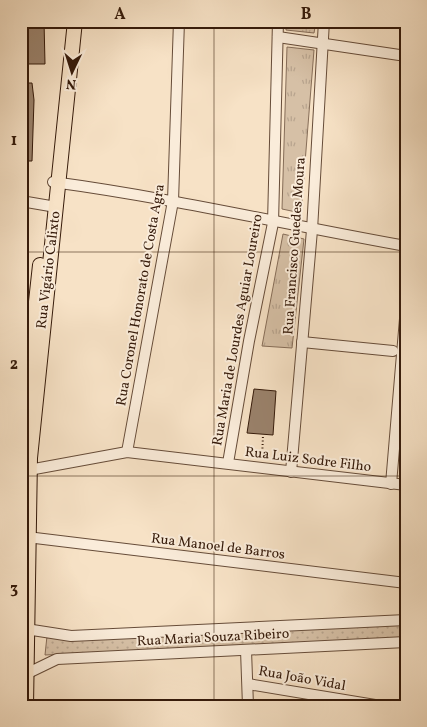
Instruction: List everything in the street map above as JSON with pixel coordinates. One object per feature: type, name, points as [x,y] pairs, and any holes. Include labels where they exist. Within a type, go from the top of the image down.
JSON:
[{"type":"main road","name":"Rua Vigário Calixto","points":[[21,456],[31,337],[59,164],[75,21]]},
{"type":"main road","name":"Rua Vigário Calixto","points":[[26,706],[24,684],[26,629],[25,542],[29,470],[52,207]]},
{"type":"street","name":"Rua Coronel Honorato de Costa Agra","points":[[127,452],[173,201],[179,21]]},
{"type":"street","name":"Rua Maria de Lourdes Aguiar Loureiro","points":[[228,463],[249,341],[273,223],[278,21]]},
{"type":"street","name":"Rua Francisco Guedes Moura","points":[[291,472],[312,230],[324,21]]},
{"type":"street","points":[[278,36],[406,56]]},
{"type":"street","points":[[56,182],[173,201],[273,223],[406,246]]},
{"type":"street","points":[[21,201],[52,207]]},
{"type":"street","points":[[391,484],[406,307]]},
{"type":"street","points":[[302,342],[393,351]]},
{"type":"street","name":"Rua Luiz Sodre Filho","points":[[29,470],[127,452],[406,485]]},
{"type":"street","name":"Rua Manoel de Barros","points":[[25,542],[406,583]]},
{"type":"street","name":"Rua Maria Souza Ribeiro","points":[[26,629],[71,636],[406,620]]},
{"type":"street","name":"Rua Maria Souza Ribeiro","points":[[24,684],[57,659],[406,642]]},
{"type":"street","points":[[246,650],[248,706]]},
{"type":"street","name":"Rua João Vidal","points":[[248,684],[381,706]]},
{"type":"path","points":[[262,469],[263,435]]},
{"type":"green space","points":[[286,21],[316,21],[314,33],[286,30]]},
{"type":"green space","points":[[287,47],[314,50],[301,213],[282,209]]},
{"type":"green space","points":[[283,234],[304,239],[292,348],[262,346]]},
{"type":"green space","points":[[406,624],[406,638],[45,655],[47,636]]},
{"type":"building","points":[[21,21],[44,21],[45,64],[21,64]]},
{"type":"building","points":[[21,83],[32,83],[34,100],[32,161],[21,161]]},
{"type":"building","points":[[254,389],[276,391],[273,435],[247,433]]}]
